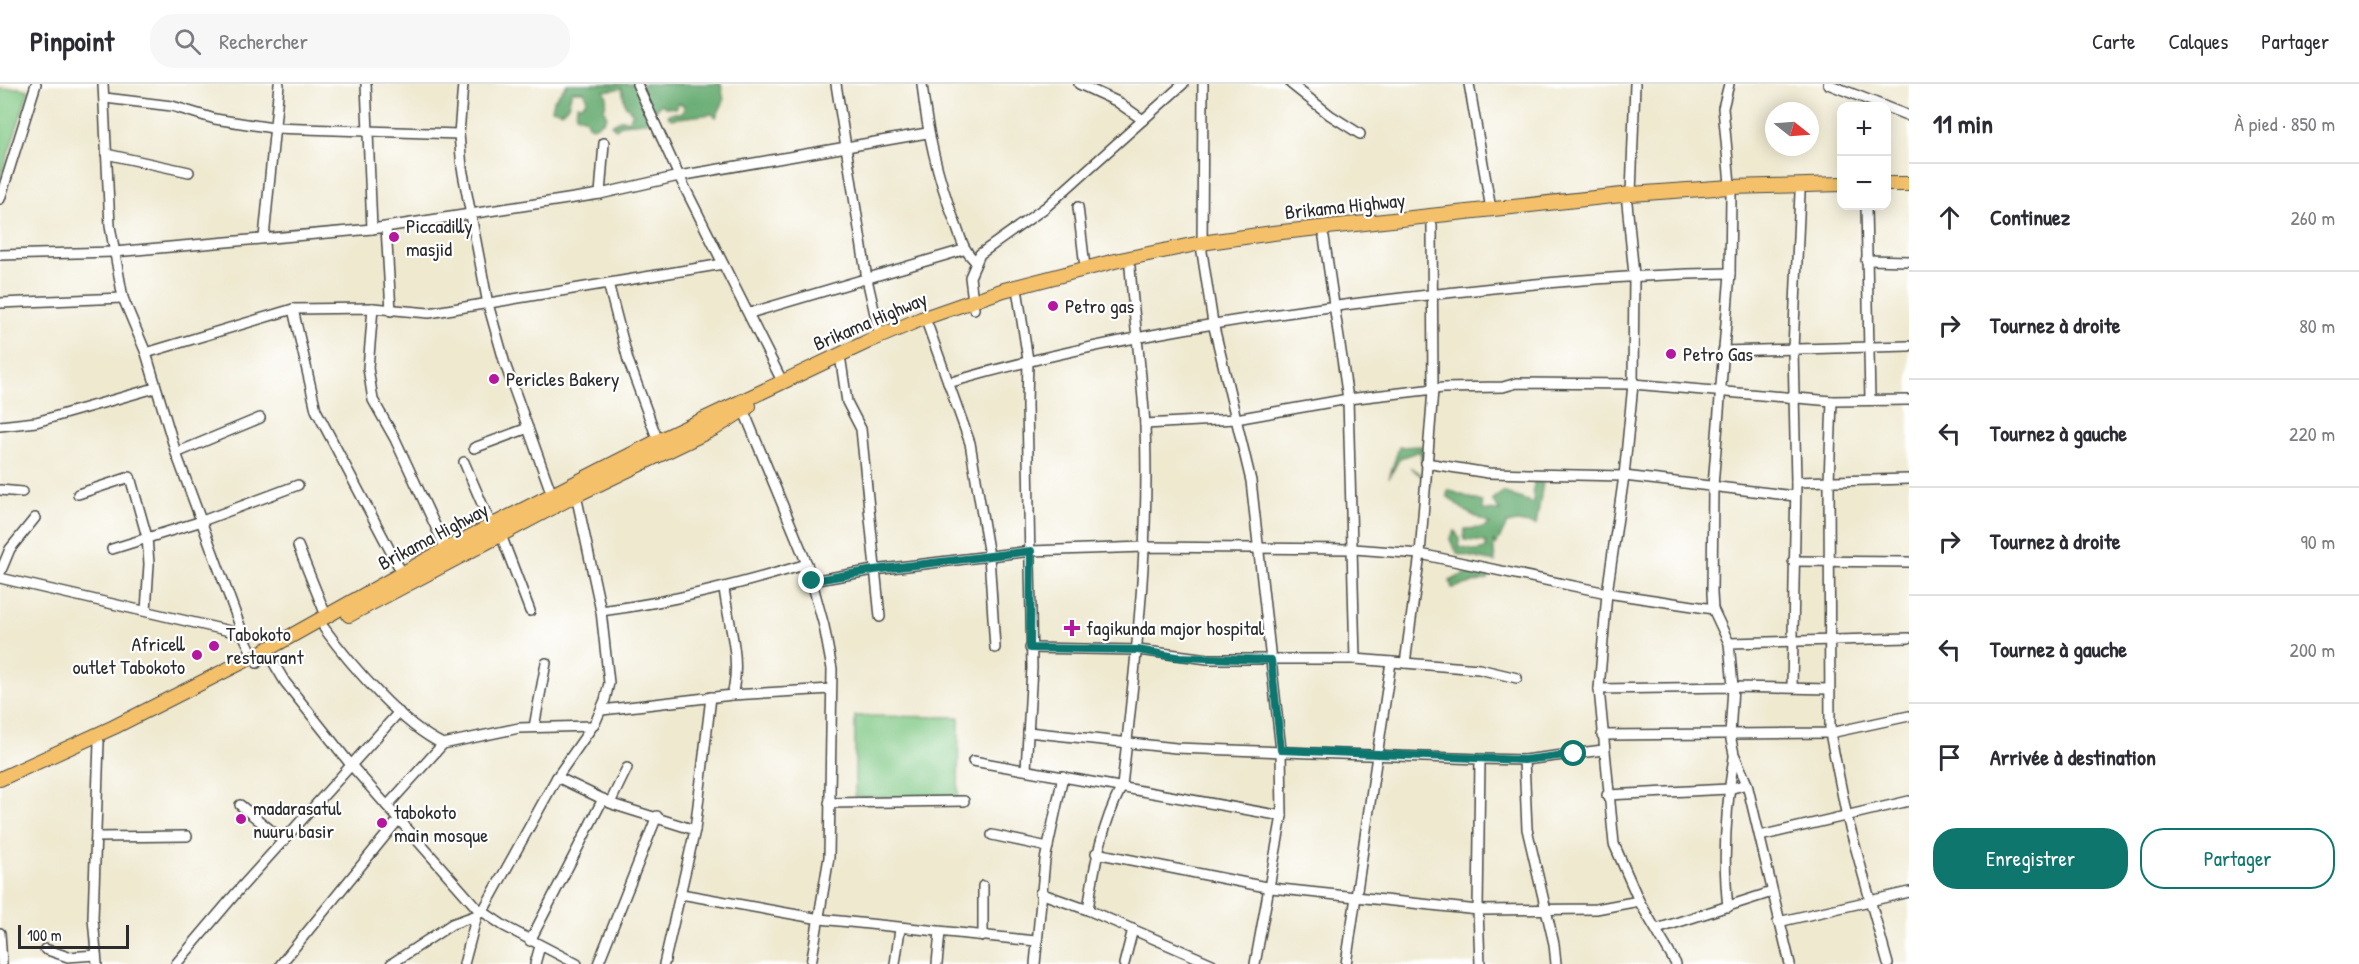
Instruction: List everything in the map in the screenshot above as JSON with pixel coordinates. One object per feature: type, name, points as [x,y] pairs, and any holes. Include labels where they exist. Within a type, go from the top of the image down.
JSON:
[{"type":"highway","name":"Brikama Highway","points":[[0,788],[99,742],[496,531],[576,495],[712,422],[782,381],[880,336],[1085,267],[1202,247],[1491,209],[1837,184]]},
{"type":"highway","points":[[1891,184],[1909,184]]},
{"type":"highway","name":"Brikama Highway","points":[[1731,191],[1837,192]]},
{"type":"highway","points":[[1891,193],[1909,194]]},
{"type":"highway","name":"Brikama Highway","points":[[325,623],[402,573],[446,549],[496,531],[552,495],[658,441],[743,409],[841,362],[973,305],[1202,247],[1432,225],[1629,199]]},
{"type":"highway","name":"Brikama Highway","points":[[0,779],[262,657]]},
{"type":"street","points":[[0,199],[36,84]]},
{"type":"street","points":[[103,84],[114,252],[123,298],[146,353],[176,453],[243,633],[351,765],[480,913],[577,964]]},
{"type":"street","points":[[264,238],[279,84]]},
{"type":"street","points":[[366,84],[372,229]]},
{"type":"street","points":[[463,84],[459,134],[469,215],[488,304],[552,495]]},
{"type":"street","points":[[637,84],[679,176],[750,313],[782,381]]},
{"type":"street","points":[[836,84],[867,279],[880,336]]},
{"type":"street","points":[[922,84],[927,133],[934,162],[963,250],[975,261]]},
{"type":"street","points":[[1079,84],[1116,101],[1143,120]]},
{"type":"street","points":[[973,305],[970,277],[975,261],[988,248],[1046,207],[1183,84]]},
{"type":"street","points":[[1203,84],[1202,247],[1213,323],[1251,481],[1281,750],[1282,816],[1271,888],[1255,964]]},
{"type":"street","points":[[1291,84],[1330,115],[1360,134]]},
{"type":"street","points":[[1469,84],[1491,209]]},
{"type":"street","points":[[1635,84],[1629,199],[1635,275],[1633,384],[1624,476],[1606,593],[1599,689],[1607,795],[1614,844],[1638,901],[1657,929],[1676,964]]},
{"type":"street","points":[[1729,84],[1723,108],[1731,191],[1730,273],[1713,486],[1713,609],[1729,643],[1733,687],[1730,735],[1734,754],[1747,784],[1778,922],[1790,964]]},
{"type":"street","points":[[1828,84],[1873,102]]},
{"type":"street","points":[[105,99],[172,106],[215,119],[273,128],[459,134]]},
{"type":"street","points":[[1891,109],[1909,116]]},
{"type":"street","points":[[0,255],[114,252],[372,229],[600,194],[679,176],[927,133]]},
{"type":"street","points":[[600,194],[604,142]]},
{"type":"street","points":[[106,154],[189,172]]},
{"type":"street","points":[[1792,687],[1796,482],[1793,349],[1800,193]]},
{"type":"street","points":[[1078,207],[1085,267]]},
{"type":"street","points":[[1866,210],[1867,347],[1870,400]]},
{"type":"street","points":[[1405,663],[1420,554],[1425,463],[1433,390],[1432,225]]},
{"type":"street","points":[[386,227],[391,311]]},
{"type":"street","points":[[1324,237],[1348,399],[1354,549],[1354,659]]},
{"type":"street","points":[[750,313],[963,250]]},
{"type":"street","points":[[1866,260],[1909,261]]},
{"type":"street","points":[[146,353],[293,309],[373,308],[429,313],[723,264]]},
{"type":"street","points":[[1088,910],[1096,853],[1112,805],[1122,786],[1138,650],[1144,547],[1145,424],[1130,267]]},
{"type":"street","points":[[948,383],[1028,360],[1213,323],[1431,295],[1635,275],[1730,273]]},
{"type":"street","points":[[608,283],[628,360],[658,441]]},
{"type":"street","points":[[1018,295],[1028,360],[1032,668],[1026,768]]},
{"type":"street","points":[[0,303],[123,298]]},
{"type":"street","points":[[373,308],[368,368],[373,400],[395,439],[446,549]]},
{"type":"street","points":[[293,309],[316,410],[402,573]]},
{"type":"street","points":[[928,326],[970,443],[989,556],[995,648]]},
{"type":"street","points":[[1723,351],[1909,346]]},
{"type":"street","points":[[841,362],[847,402],[861,429],[880,617]]},
{"type":"street","points":[[1145,424],[1236,418],[1348,399],[1433,390],[1503,387],[1517,383],[1633,384],[1832,401],[1909,400]]},
{"type":"street","points":[[0,426],[36,422],[155,388]]},
{"type":"street","points":[[1832,401],[1829,481],[1832,640],[1829,689],[1830,733],[1847,817],[1888,964]]},
{"type":"street","points":[[743,409],[807,564],[824,626],[832,669],[829,857],[811,964]]},
{"type":"street","points":[[176,453],[260,418]]},
{"type":"street","points":[[474,448],[528,428]]},
{"type":"street","points":[[464,462],[530,611]]},
{"type":"street","points":[[1425,463],[1488,473],[1624,476],[1795,495]]},
{"type":"street","points":[[78,494],[130,477],[147,537],[149,564],[146,611]]},
{"type":"street","points":[[1796,482],[1909,479]]},
{"type":"street","points":[[112,549],[202,521],[298,485]]},
{"type":"street","points":[[0,490],[22,492]]},
{"type":"street","points":[[464,964],[480,913],[557,777],[602,710],[609,683],[602,610],[576,495]]},
{"type":"street","points":[[0,573],[10,549],[35,518]]},
{"type":"street","points":[[298,546],[325,623],[346,658],[399,712],[442,744]]},
{"type":"street","points":[[812,581],[874,570],[1031,551],[1144,547],[1354,549],[1420,554],[1606,593],[1713,609]]},
{"type":"street","points":[[1794,561],[1909,562]]},
{"type":"street","points":[[602,610],[645,605],[724,588],[807,564]]},
{"type":"street","points":[[0,578],[243,633]]},
{"type":"street","points":[[724,588],[734,636],[735,681],[732,695]]},
{"type":"street","points":[[1729,643],[1909,638]]},
{"type":"street","points":[[1030,648],[1138,650],[1176,657],[1271,660],[1354,659],[1479,669],[1517,678]]},
{"type":"street","points":[[1346,964],[1391,662]]},
{"type":"street","points":[[534,727],[546,663]]},
{"type":"street","points":[[1599,689],[1733,687],[1829,689]]},
{"type":"street","points":[[602,710],[732,695],[831,690]]},
{"type":"street","points":[[664,964],[695,830],[711,697]]},
{"type":"street","points":[[176,964],[399,712]]},
{"type":"street","points":[[1602,735],[1830,733],[1909,716]]},
{"type":"street","points":[[387,806],[442,744],[486,734],[534,727],[592,726]]},
{"type":"street","points":[[1028,732],[1176,748],[1480,759],[1524,760],[1604,750]]},
{"type":"street","points":[[45,949],[68,957],[97,959],[93,918],[99,742]]},
{"type":"street","points":[[1728,907],[1724,841],[1734,754]]},
{"type":"street","points":[[1480,759],[1478,910],[1480,964]]},
{"type":"street","points":[[973,760],[1282,816]]},
{"type":"street","points":[[1524,760],[1527,830],[1556,964]]},
{"type":"street","points":[[530,941],[627,768]]},
{"type":"street","points":[[1035,964],[1040,893],[1063,776]]},
{"type":"street","points":[[557,777],[607,801],[695,830]]},
{"type":"street","points":[[1607,795],[1729,789],[1747,784]]},
{"type":"street","points":[[829,803],[964,801]]},
{"type":"street","points":[[1760,836],[1909,801]]},
{"type":"street","points":[[240,805],[284,841]]},
{"type":"street","points":[[598,964],[657,816]]},
{"type":"street","points":[[281,964],[399,819]]},
{"type":"street","points":[[97,837],[187,836]]},
{"type":"street","points":[[992,836],[1048,847]]},
{"type":"street","points":[[1096,853],[1271,888],[1478,910],[1596,909],[1638,901]]},
{"type":"street","points":[[982,936],[983,886]]},
{"type":"street","points":[[1657,929],[1772,892]]},
{"type":"street","points":[[1778,922],[1909,892]]},
{"type":"street","points":[[1040,893],[1133,928],[1212,964]]},
{"type":"street","points":[[681,894],[900,929],[1036,941]]},
{"type":"street","points":[[391,964],[453,924],[480,913]]},
{"type":"street","points":[[1124,964],[1133,928]]},
{"type":"street","points":[[895,964],[900,929]]},
{"type":"street","points":[[937,964],[940,932]]},
{"type":"street","points":[[0,933],[2,964]]},
{"type":"street","points":[[535,964],[540,946]]},
{"type":"green space","points":[[567,84],[721,84],[724,101],[716,117],[712,114],[671,119],[668,116],[671,113],[683,113],[684,105],[678,103],[676,108],[665,107],[661,104],[645,122],[622,124],[616,129],[611,125],[622,119],[628,121],[633,113],[625,105],[622,88],[604,91],[607,97],[604,110],[607,116],[603,122],[593,127],[588,125],[586,119],[576,115],[577,105],[582,105],[587,100],[584,91],[572,91],[568,106],[562,112],[552,109],[554,100]]},
{"type":"green space","points":[[0,89],[29,90],[0,179]]},
{"type":"green space","points":[[1422,446],[1430,483],[1410,467],[1424,477],[1420,451],[1400,458],[1389,478],[1399,447]]},
{"type":"green space","points":[[1534,480],[1543,483],[1536,525],[1517,522],[1507,524],[1496,545],[1493,540],[1495,562],[1458,554],[1450,540],[1455,531],[1459,538],[1459,547],[1476,551],[1486,549],[1486,542],[1464,540],[1465,529],[1483,528],[1490,524],[1465,511],[1447,496],[1448,490],[1482,502],[1483,510],[1500,511],[1492,500],[1503,492],[1533,503]]},
{"type":"green space","points":[[1491,573],[1488,579],[1452,588],[1450,581],[1464,574]]},
{"type":"green space","points":[[855,716],[959,717],[958,797],[855,797]]},
{"type":"place","name":"Piccadilly masjid","points":[[394,237]]},
{"type":"place","name":"Petro gas","points":[[1053,306]]},
{"type":"place","name":"Petro Gas","points":[[1671,354]]},
{"type":"place","name":"Pericles Bakery","points":[[494,379]]},
{"type":"place","name":"fagikunda major hospital","points":[[1072,628]]},
{"type":"place","name":"Tabokoto restaurant","points":[[214,646]]},
{"type":"place","name":"Africell outlet Tabokoto","points":[[197,655]]},
{"type":"place","name":"madarasatul nuuru basir","points":[[241,819]]},
{"type":"place","name":"tabokoto main mosque","points":[[382,823]]},
{"type":"route","points":[[812,581],[874,570],[1031,551],[1030,648],[1138,650],[1176,657],[1271,660],[1281,750],[1524,760],[1574,754]]}]
